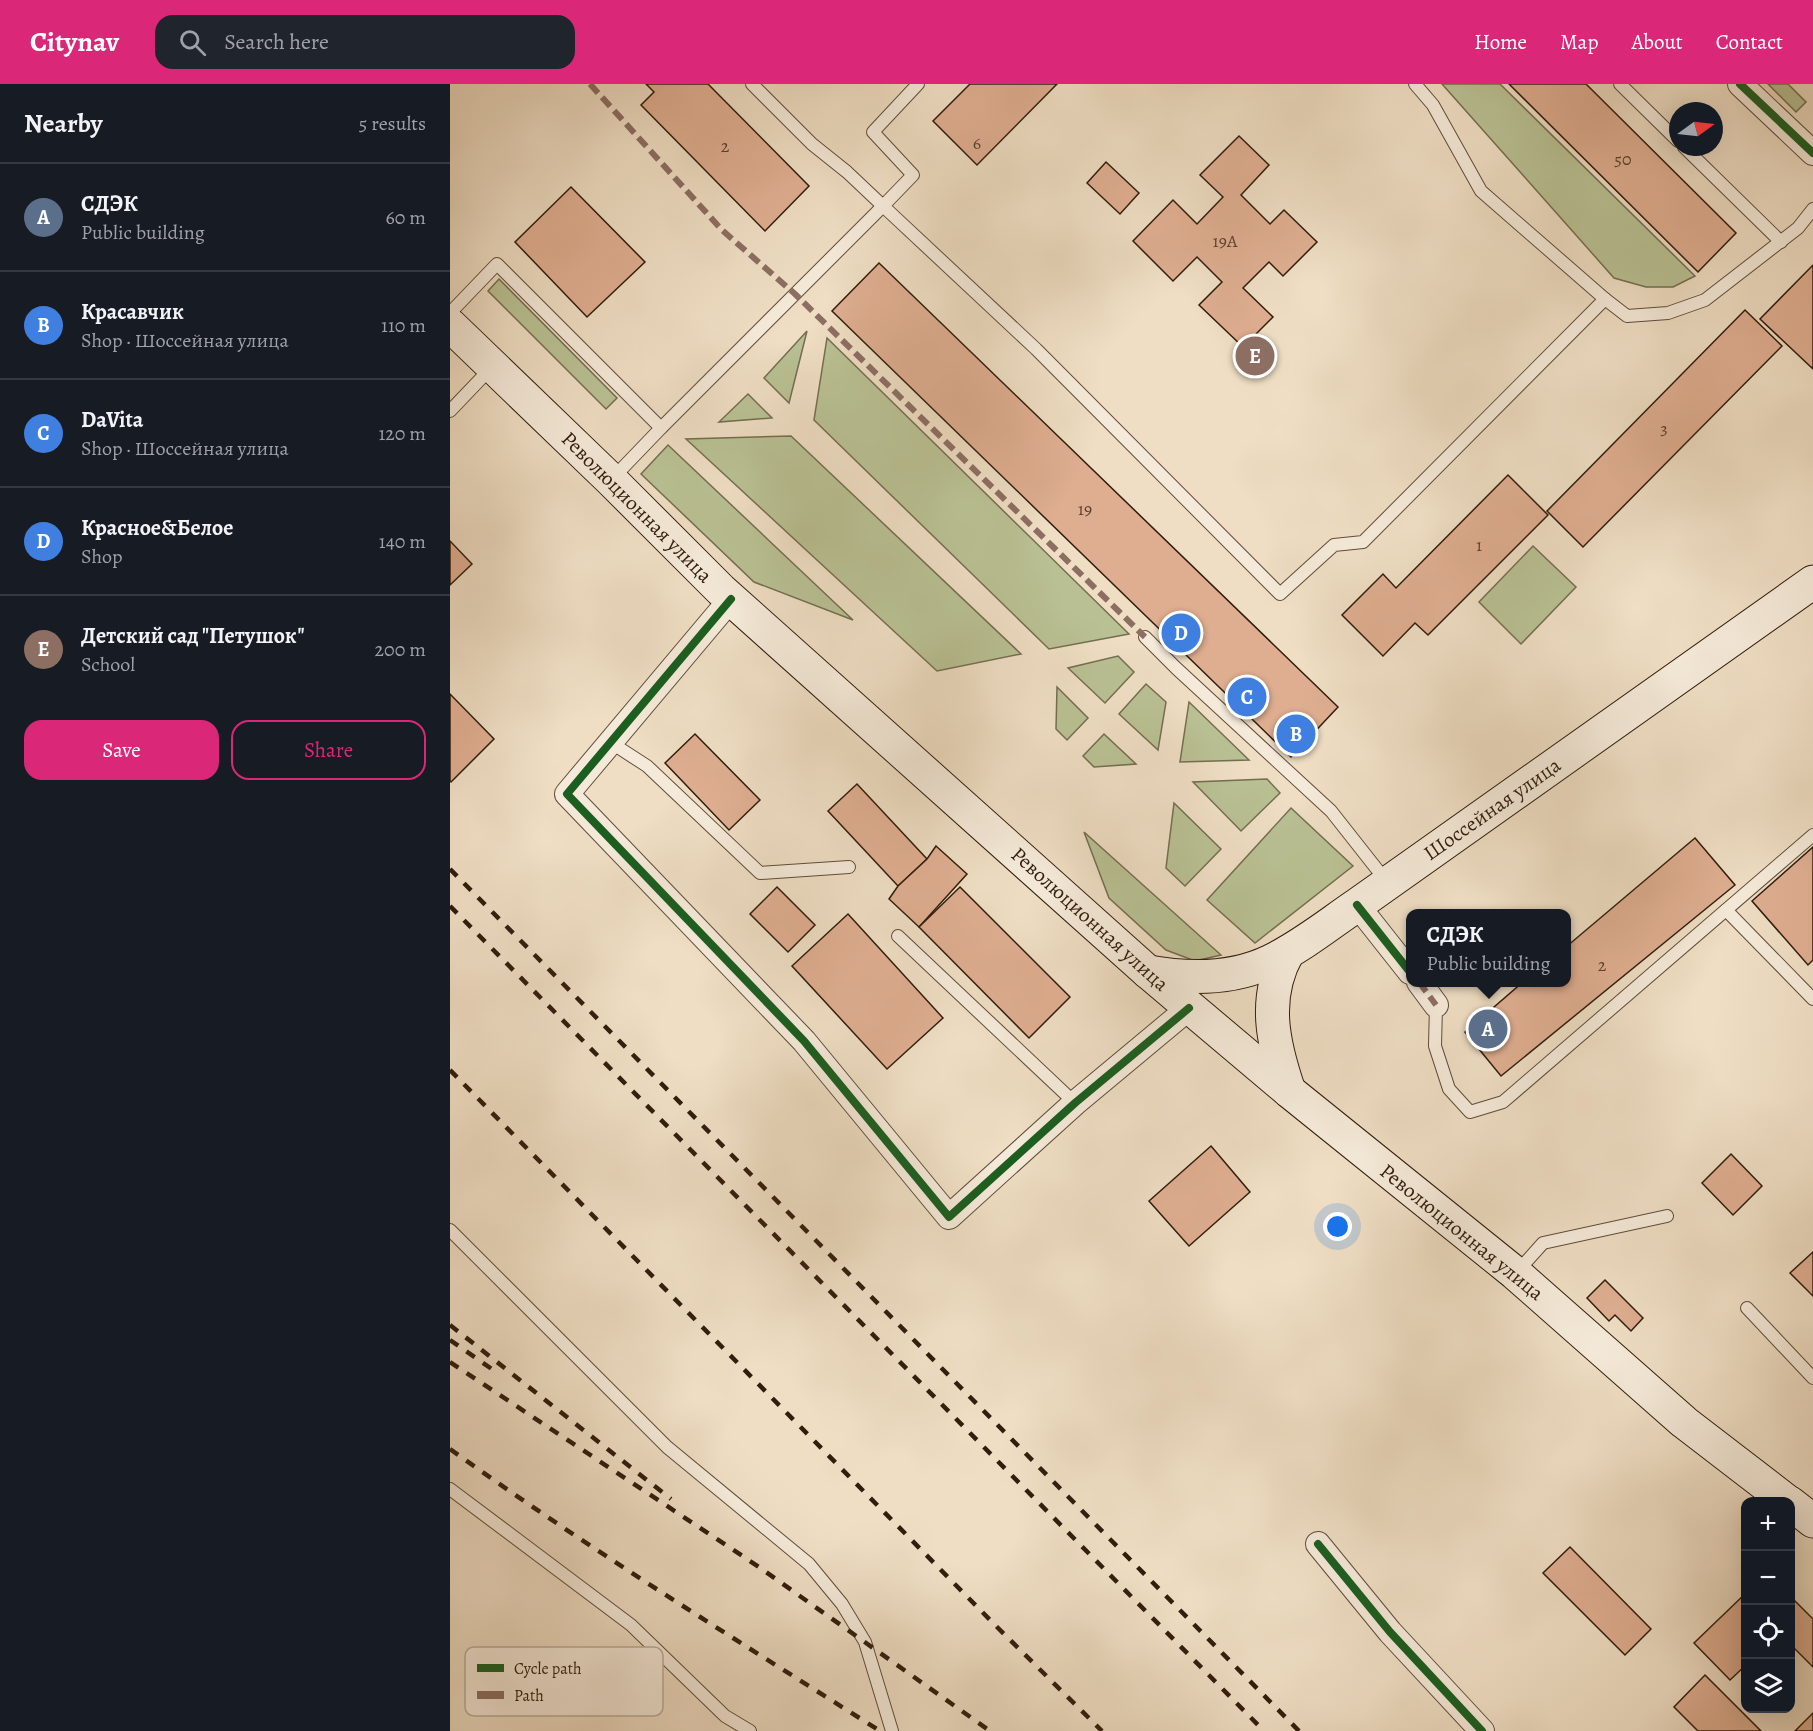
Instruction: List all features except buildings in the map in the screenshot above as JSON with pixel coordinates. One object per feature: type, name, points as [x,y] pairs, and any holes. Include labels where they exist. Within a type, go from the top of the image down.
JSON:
[{"type":"main road","name":"Революционная улица","points":[[450,324],[731,599],[1189,1008],[1515,1273],[1684,1422],[1802,1510]]},
{"type":"main road","name":"Шоссейная улица","points":[[1148,972],[1176,977],[1210,976],[1269,962],[1288,952],[1813,582]]},
{"type":"main road","points":[[1288,952],[1278,970],[1272,1001],[1272,1026],[1279,1063],[1289,1091]]},
{"type":"street","points":[[1740,84],[1813,153]]},
{"type":"street","points":[[731,599],[567,794],[804,1041],[949,1217],[1075,1103],[1189,1008]]},
{"type":"street","points":[[1357,905],[1406,967]]},
{"type":"street","points":[[1423,987],[1436,1005]]},
{"type":"street","points":[[1318,1544],[1390,1632],[1482,1731]]},
{"type":"lane","points":[[752,84],[812,144],[847,172],[1036,349],[1280,594],[1334,545],[1363,542],[1605,299]]},
{"type":"lane","points":[[611,480],[914,175],[873,132],[918,84]]},
{"type":"lane","points":[[1415,84],[1433,105],[1481,191],[1627,316],[1668,313],[1705,300],[1798,228],[1813,209]]},
{"type":"lane","points":[[1620,84],[1669,132]]},
{"type":"lane","points":[[1693,156],[1780,242]]},
{"type":"lane","points":[[450,313],[497,264],[661,428]]},
{"type":"lane","points":[[450,411],[493,366]]},
{"type":"lane","points":[[1145,637],[1331,811],[1388,883]]},
{"type":"lane","points":[[610,742],[647,766],[760,873],[849,867]]},
{"type":"lane","points":[[1436,1005],[1435,1046],[1449,1089],[1470,1112],[1503,1102],[1813,835]]},
{"type":"lane","points":[[1726,910],[1813,999]]},
{"type":"lane","points":[[898,936],[1075,1103]]},
{"type":"lane","points":[[1515,1273],[1543,1242],[1667,1216]]},
{"type":"lane","points":[[450,1230],[667,1448],[809,1564],[842,1604],[865,1642],[892,1731]]},
{"type":"lane","points":[[1747,1308],[1813,1378]]},
{"type":"lane","points":[[450,1489],[631,1625],[653,1647]]},
{"type":"lane","points":[[663,1656],[724,1716],[750,1731]]},
{"type":"green space","points":[[1442,84],[1500,84],[1695,276],[1673,287],[1646,287],[1614,278]]},
{"type":"green space","points":[[1768,84],[1788,84],[1806,102],[1796,112]]},
{"type":"green space","points":[[499,279],[617,398],[606,409],[488,291]]},
{"type":"green space","points":[[807,331],[789,403],[764,378]]},
{"type":"green space","points":[[827,338],[1129,634],[1049,649],[814,420]]},
{"type":"green space","points":[[748,394],[772,418],[719,422]]},
{"type":"green space","points":[[791,436],[1021,654],[937,671],[686,439]]},
{"type":"green space","points":[[668,445],[853,620],[754,582],[641,474]]},
{"type":"green space","points":[[1533,546],[1576,587],[1521,644],[1479,602]]},
{"type":"green space","points":[[1118,656],[1134,672],[1105,703],[1068,668]]},
{"type":"green space","points":[[1146,684],[1166,702],[1158,750],[1119,714]]},
{"type":"green space","points":[[1057,687],[1088,718],[1067,740],[1056,729]]},
{"type":"green space","points":[[1189,702],[1249,760],[1180,762]]},
{"type":"green space","points":[[1104,734],[1136,764],[1094,767],[1083,756]]},
{"type":"green space","points":[[1267,779],[1280,793],[1241,831],[1193,782]]},
{"type":"green space","points":[[1174,803],[1221,849],[1185,886],[1166,868]]},
{"type":"green space","points":[[1291,808],[1353,866],[1255,943],[1207,900]]},
{"type":"green space","points":[[1084,832],[1221,955],[1195,961],[1166,950],[1109,898]]},
{"type":"railway","points":[[450,869],[1299,1731]]},
{"type":"railway","points":[[450,906],[1264,1731]]},
{"type":"railway","points":[[450,1070],[1102,1731]]},
{"type":"railway","points":[[450,1325],[671,1499]]},
{"type":"railway","points":[[450,1340],[499,1374]]},
{"type":"railway","points":[[450,1362],[759,1567],[990,1731]]},
{"type":"railway","points":[[450,1449],[609,1558],[880,1731]]},
{"type":"marked path","points":[[590,84],[722,230],[795,294],[1145,637]]},
{"type":"marked path","points":[[1423,987],[1436,1005]]},
{"type":"cycle path","points":[[1740,84],[1813,153]]},
{"type":"cycle path","points":[[731,599],[567,794],[804,1041],[949,1217],[1075,1103],[1189,1008]]},
{"type":"cycle path","points":[[1357,905],[1406,967]]},
{"type":"cycle path","points":[[1318,1544],[1390,1632],[1482,1731]]},
{"type":"place","name":"Детский сад \"Петушок\"","points":[[1255,356]]},
{"type":"place","name":"Красное&Белое","points":[[1181,633]]},
{"type":"place","name":"DaVita","points":[[1247,697]]},
{"type":"place","name":"Красавчик","points":[[1296,734]]},
{"type":"place","name":"СДЭК","points":[[1488,1029]]}]
